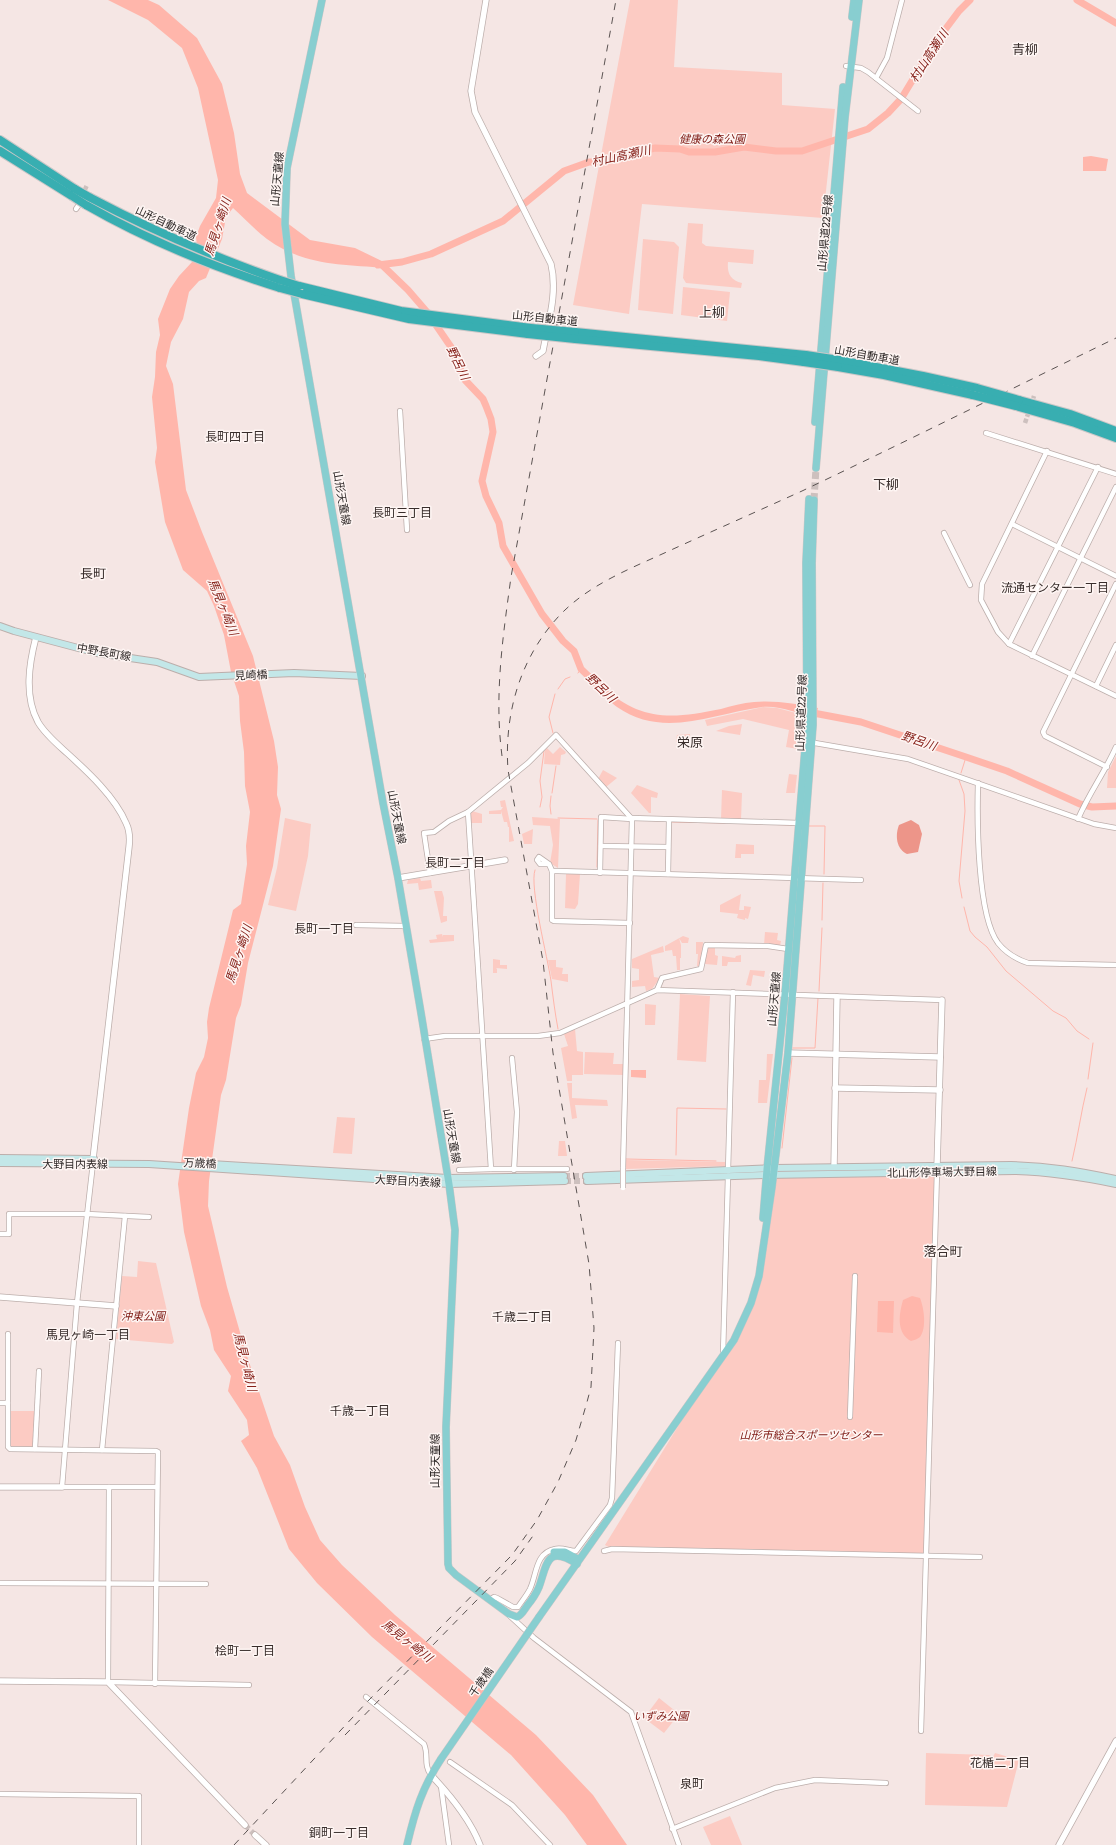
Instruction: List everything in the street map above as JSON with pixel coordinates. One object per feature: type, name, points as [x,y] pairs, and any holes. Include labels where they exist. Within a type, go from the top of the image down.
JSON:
[{"type":"highway","name":"山形自動車道","points":[[0,140],[74,192],[82,204],[207,253],[254,275],[300,290],[409,319],[468,328],[530,331]]},
{"type":"highway","name":"山形自動車道","points":[[0,151],[74,192]]},
{"type":"highway","name":"山形自動車道","points":[[300,290],[401,311],[530,331],[805,359],[922,376],[975,392],[1070,414],[1116,431]]},
{"type":"highway","name":"山形自動車道","points":[[1018,403],[1116,438]]},
{"type":"main road","name":"山形天童線","points":[[322,0],[287,168],[285,199],[288,256],[382,795],[398,878],[449,1181],[455,1246],[446,1427],[448,1564],[449,1568],[456,1575],[509,1614]]},
{"type":"main road","name":"山形県道22号線","points":[[842,117],[842,166],[813,468],[836,159],[848,66],[854,0]]},
{"type":"main road","name":"山形県道22号線","points":[[848,66],[860,0]]},
{"type":"main road","name":"山形県道22号線","points":[[798,927],[798,878],[811,698],[811,499]]},
{"type":"main road","name":"中野長町線","points":[[0,626],[36,638],[97,653],[157,662],[199,677],[208,677]]},
{"type":"main road","name":"見崎橋","points":[[208,677],[294,673],[362,676]]},
{"type":"main road","name":"山形天童線","points":[[770,1172],[788,1053],[788,949],[798,878],[800,823],[808,742]]},
{"type":"main road","name":"山形天童線","points":[[539,1617],[734,1340],[751,1303],[757,1286],[762,1259],[788,994],[798,927]]},
{"type":"main road","name":"大野目内表線","points":[[0,1158],[149,1163]]},
{"type":"main road","name":"大野目内表線","points":[[0,1164],[93,1161]]},
{"type":"main road","name":"万歳橋","points":[[149,1163],[251,1169]]},
{"type":"main road","name":"北山形停車場大野目線","points":[[770,1172],[937,1170],[1011,1165],[1045,1166],[1070,1169],[1116,1179]]},
{"type":"main road","name":"北山形停車場大野目線","points":[[770,1172],[834,1167],[1044,1172],[1116,1184]]},
{"type":"main road","name":"大野目内表線","points":[[251,1169],[449,1181],[565,1179]]},
{"type":"main road","points":[[587,1178],[770,1172]]},
{"type":"main road","points":[[509,1614],[513,1617],[519,1617],[538,1589],[545,1565],[550,1559],[561,1556],[578,1562]]},
{"type":"main road","name":"千歳橋","points":[[431,1775],[539,1617]]},
{"type":"main road","points":[[407,1845],[416,1806],[431,1775]]},
{"type":"street","points":[[486,0],[473,78],[472,100],[479,123],[551,264],[554,277],[554,290],[542,351],[536,356]]},
{"type":"street","points":[[876,78],[887,58],[902,0]]},
{"type":"street","points":[[848,66],[861,68],[918,111]]},
{"type":"street","points":[[400,411],[407,530]]},
{"type":"street","points":[[986,433],[1098,467],[1116,474]]},
{"type":"street","points":[[1047,451],[982,584],[982,600],[995,626],[1003,639],[1009,644],[1116,696]]},
{"type":"street","points":[[1009,644],[1098,467]]},
{"type":"street","points":[[1032,656],[1116,487]]},
{"type":"street","points":[[1012,524],[1116,576]]},
{"type":"street","points":[[944,533],[970,585]]},
{"type":"street","points":[[1107,767],[1044,736],[1043,732],[1116,584]]},
{"type":"street","points":[[36,638],[30,662],[29,682],[32,703],[38,722],[52,739],[105,791],[122,816],[129,830],[128,854],[77,1302],[62,1487]]},
{"type":"street","points":[[1096,686],[1116,645]]},
{"type":"street","points":[[430,873],[424,833],[434,832],[449,821],[468,812],[528,763],[556,735],[632,819],[632,873],[623,1188]]},
{"type":"street","points":[[808,742],[908,759],[1094,824],[1116,828]]},
{"type":"street","points":[[1078,818],[1094,784],[1107,767],[1116,747]]},
{"type":"street","points":[[978,783],[977,808],[982,893],[990,926],[998,942],[1016,959],[1028,963],[1116,965]]},
{"type":"street","points":[[468,812],[491,1169]]},
{"type":"street","points":[[600,872],[601,817],[800,823]]},
{"type":"street","points":[[668,874],[669,820]]},
{"type":"street","points":[[601,846],[668,847]]},
{"type":"street","points":[[398,878],[505,860]]},
{"type":"street","points":[[548,864],[552,871],[552,920],[630,923]]},
{"type":"street","points":[[552,871],[861,880]]},
{"type":"street","points":[[356,925],[406,926]]},
{"type":"street","points":[[657,990],[662,978],[701,969],[706,945],[768,946],[788,949]]},
{"type":"street","points":[[424,1039],[445,1036],[538,1036],[560,1033],[657,990],[942,1000],[921,1731]]},
{"type":"street","points":[[723,1356],[733,992]]},
{"type":"street","points":[[834,1167],[837,997]]},
{"type":"street","points":[[788,1053],[940,1057]]},
{"type":"street","points":[[512,1058],[517,1112],[514,1170]]},
{"type":"street","points":[[835,1088],[940,1090]]},
{"type":"street","points":[[459,1170],[567,1169]]},
{"type":"street","points":[[0,1234],[9,1234],[9,1214],[87,1214],[149,1217]]},
{"type":"street","points":[[102,1450],[125,1216]]},
{"type":"street","points":[[850,1417],[855,1276]]},
{"type":"street","points":[[0,1297],[116,1306]]},
{"type":"street","points":[[8,1334],[8,1447],[10,1449],[158,1452],[155,1684]]},
{"type":"street","points":[[490,1600],[494,1597],[513,1607],[518,1607],[530,1589],[536,1565],[545,1553],[554,1549],[562,1548],[576,1551],[611,1502],[618,1343]]},
{"type":"street","points":[[35,1449],[39,1371]]},
{"type":"street","points":[[0,1403],[8,1403]]},
{"type":"street","points":[[0,1487],[157,1487]]},
{"type":"street","points":[[109,1487],[108,1682],[245,1825]]},
{"type":"street","points":[[604,1551],[612,1549],[980,1557]]},
{"type":"street","points":[[0,1582],[206,1584]]},
{"type":"street","points":[[509,1614],[534,1638],[630,1712],[679,1845]]},
{"type":"street","points":[[0,1681],[249,1685]]},
{"type":"street","points":[[366,1697],[424,1744],[427,1754],[425,1763],[431,1775],[442,1786],[470,1824],[480,1845]]},
{"type":"street","points":[[1059,1845],[1116,1741]]},
{"type":"street","points":[[450,1762],[512,1805],[550,1845]]},
{"type":"street","points":[[672,1829],[775,1788],[815,1780],[886,1783]]},
{"type":"street","points":[[442,1786],[449,1845]]},
{"type":"street","points":[[0,1794],[139,1796],[139,1845]]},
{"type":"street","points":[[255,1835],[266,1845]]},
{"type":"green space","name":"健康の森公園","points":[[630,0],[678,0],[674,67],[782,73],[782,105],[835,109],[823,218],[642,204],[629,314],[573,305]]},
{"type":"green space","points":[[688,223],[703,224],[702,243],[706,246],[754,250],[753,264],[728,262],[730,276],[742,283],[741,288],[686,283],[683,278]]},
{"type":"green space","points":[[643,239],[674,242],[679,247],[673,314],[638,310]]},
{"type":"green space","points":[[683,287],[730,292],[727,321],[681,315]]},
{"type":"green space","points":[[763,707],[777,708],[800,714],[798,749],[786,747],[789,730],[743,719],[707,726],[705,720]]},
{"type":"green space","points":[[742,724],[740,735],[716,731],[729,726]]},
{"type":"green space","points":[[690,734],[689,744],[676,742],[677,735]]},
{"type":"green space","points":[[560,747],[566,752],[565,754],[561,755],[560,765],[544,764],[545,750],[547,748],[553,754]]},
{"type":"green space","points":[[1116,756],[1116,788],[1107,788],[1108,772]]},
{"type":"green space","points":[[603,770],[617,778],[606,787],[598,779]]},
{"type":"green space","points":[[789,774],[797,775],[795,793],[786,793]]},
{"type":"green space","points":[[637,785],[658,793],[657,798],[651,797],[651,813],[649,813],[631,793]]},
{"type":"green space","points":[[722,790],[742,793],[741,820],[721,819]]},
{"type":"green space","points":[[505,800],[514,841],[509,842],[509,827],[507,822],[504,822],[501,811],[501,814],[489,814],[489,811],[501,810],[503,807],[501,807],[500,801]]},
{"type":"green space","points":[[472,811],[482,814],[482,823],[470,823],[470,815]]},
{"type":"green space","points":[[532,817],[560,819],[558,868],[550,863],[553,845],[550,826],[533,825]]},
{"type":"green space","points":[[285,818],[311,824],[308,856],[296,911],[268,905],[277,868]]},
{"type":"green space","points":[[533,829],[532,844],[524,844],[522,834]]},
{"type":"green space","points":[[736,844],[754,845],[754,854],[741,854],[741,858],[735,858]]},
{"type":"green space","points":[[566,874],[580,874],[578,904],[575,909],[565,908]]},
{"type":"green space","points":[[420,878],[421,881],[431,880],[432,888],[419,890],[418,883],[407,884],[408,880]]},
{"type":"green space","points":[[434,891],[442,891],[444,898],[443,916],[447,916],[447,921],[441,923]]},
{"type":"green space","points":[[741,894],[739,910],[744,910],[744,906],[751,907],[748,919],[745,918],[745,920],[737,918],[738,914],[720,912],[720,905]]},
{"type":"green space","points":[[765,932],[778,933],[777,940],[781,941],[780,946],[764,945]]},
{"type":"green space","points":[[442,934],[443,937],[443,935],[454,935],[454,941],[430,943],[429,940],[437,939],[436,935]]},
{"type":"green space","points":[[683,936],[689,938],[688,943],[682,943],[679,938]]},
{"type":"green space","points":[[679,938],[681,945],[681,958],[680,970],[677,970],[676,956],[673,956],[672,950],[665,951],[665,946]]},
{"type":"green space","points":[[696,942],[703,942],[701,964],[699,966],[697,966],[698,954],[696,954]]},
{"type":"green space","points":[[663,946],[664,952],[651,955],[654,977],[660,978],[652,989],[646,991],[645,986],[632,987],[632,981],[639,980],[639,969],[632,968],[632,959]]},
{"type":"green space","points":[[709,947],[715,947],[715,955],[718,956],[717,965],[705,964],[706,950]]},
{"type":"green space","points":[[741,955],[741,962],[728,962],[727,966],[722,966],[722,956],[735,958],[736,956]]},
{"type":"green space","points":[[493,959],[500,960],[500,965],[507,965],[507,969],[496,968],[497,973],[493,973]]},
{"type":"green space","points":[[548,960],[556,960],[556,967],[563,968],[562,974],[568,974],[568,982],[552,979]]},
{"type":"green space","points":[[750,970],[765,971],[764,977],[753,975],[751,986],[746,985]]},
{"type":"green space","points":[[680,994],[710,996],[706,1062],[677,1060]]},
{"type":"green space","points":[[645,1004],[656,1005],[655,1025],[645,1025]]},
{"type":"green space","points":[[575,1029],[577,1051],[583,1052],[583,1075],[572,1075],[572,1081],[567,1081],[561,1048],[568,1046],[564,1034]]},
{"type":"green space","points":[[585,1052],[614,1053],[613,1064],[623,1064],[623,1075],[584,1074]]},
{"type":"green space","points":[[767,1054],[773,1054],[767,1103],[758,1103],[759,1080],[766,1080]]},
{"type":"green space","points":[[567,1083],[572,1083],[572,1098],[607,1100],[608,1106],[575,1105],[577,1118],[572,1119]]},
{"type":"green space","points":[[337,1117],[355,1118],[352,1154],[333,1153]]},
{"type":"green space","points":[[559,1141],[565,1141],[567,1156],[558,1156]]},
{"type":"green space","points":[[626,1160],[725,1162],[725,1166],[626,1169]]},
{"type":"green space","name":"山形市総合スポーツセンター","points":[[937,1173],[926,1556],[612,1549],[605,1545],[706,1381],[734,1340],[751,1303],[774,1175]]},
{"type":"green space","name":"沖東公園","points":[[138,1261],[156,1263],[174,1342],[172,1344],[116,1339],[122,1276],[137,1277]]},
{"type":"green space","points":[[11,1411],[35,1411],[33,1447],[10,1446]]},
{"type":"green space","name":"いずみ公園","points":[[659,1698],[679,1714],[664,1733],[644,1718]]},
{"type":"green space","points":[[926,1753],[989,1755],[993,1757],[995,1753],[1019,1760],[1007,1807],[925,1805]]},
{"type":"green space","points":[[730,1816],[742,1845],[711,1845],[703,1827]]},
{"type":"shaded area","points":[[911,820],[919,825],[922,834],[918,852],[907,854],[903,852],[897,841],[897,833],[899,825]]},
{"type":"water","name":"馬見ヶ崎川","points":[[108,0],[148,0],[159,5],[197,38],[222,84],[234,133],[240,174],[247,193],[310,240],[355,248],[388,264],[385,268],[338,264],[309,259],[295,254],[281,248],[267,239],[233,208],[226,217],[222,239],[206,278],[199,281],[189,292],[183,319],[171,342],[166,366],[173,384],[186,490],[253,656],[274,741],[278,767],[277,795],[281,809],[273,866],[248,963],[241,1005],[236,1018],[226,1080],[221,1095],[209,1181],[208,1206],[227,1287],[246,1353],[274,1436],[290,1465],[305,1507],[320,1540],[342,1565],[395,1615],[536,1735],[593,1795],[627,1845],[587,1845],[565,1815],[511,1755],[372,1637],[317,1583],[289,1549],[257,1468],[241,1441],[249,1435],[247,1420],[228,1391],[231,1376],[214,1350],[210,1330],[201,1306],[184,1232],[178,1184],[189,1108],[196,1073],[204,1057],[208,1038],[207,1022],[209,1008],[233,910],[241,904],[247,864],[246,846],[250,812],[245,786],[244,752],[240,721],[239,696],[231,672],[224,635],[207,591],[183,570],[165,522],[155,462],[157,448],[152,397],[155,377],[156,352],[160,335],[158,319],[170,289],[179,276],[192,262],[197,246],[196,237],[200,226],[216,198],[218,180],[198,88],[182,48],[148,20]]},
{"type":"water","points":[[1091,156],[1108,159],[1106,171],[1083,171],[1083,157]]},
{"type":"water","points":[[601,685],[629,706],[657,715],[687,715],[746,703],[762,702],[786,703],[818,708],[816,717],[782,708],[762,707],[706,719],[670,723],[652,721],[634,716],[617,707],[597,688]]},
{"type":"water","points":[[631,1070],[646,1070],[646,1078],[631,1077]]},
{"type":"water","points":[[912,1296],[920,1298],[924,1312],[924,1329],[920,1337],[911,1341],[906,1338],[901,1328],[900,1311],[903,1300]]},
{"type":"water","points":[[878,1301],[894,1301],[893,1333],[877,1332]]},
{"type":"waterway","name":"村山高瀬川","points":[[378,265],[402,262],[431,254],[503,221],[564,171],[589,162],[606,162],[621,156],[655,148],[680,149],[689,152],[715,152],[744,147],[776,151],[802,151],[868,129],[888,113],[901,99],[935,43],[959,11],[970,0]]},
{"type":"waterway","name":"村山高瀬川","points":[[1077,0],[1116,23]]},
{"type":"waterway","name":"野呂川","points":[[382,265],[408,290],[427,312],[451,347],[465,380],[483,399],[491,419],[493,432],[482,481],[486,496],[499,523],[503,546],[542,614],[563,641],[574,651],[581,669],[606,693]]},
{"type":"waterway","name":"野呂川","points":[[578,673],[581,669]]},
{"type":"waterway","points":[[558,689],[565,679],[570,677]]},
{"type":"waterway","points":[[553,733],[549,717],[555,694]]},
{"type":"waterway","name":"野呂川","points":[[808,712],[861,722],[966,757],[1007,771],[1080,804],[1092,807],[1116,806]]},
{"type":"waterway","points":[[557,739],[569,753]]},
{"type":"waterway","points":[[540,807],[542,797],[540,781],[544,751]]},
{"type":"waterway","points":[[961,773],[966,757]]},
{"type":"waterway","points":[[552,793],[556,766]]},
{"type":"waterway","points":[[959,780],[964,794],[965,811],[959,881],[962,898]]},
{"type":"waterway","points":[[551,796],[551,814]]},
{"type":"waterway","points":[[558,818],[597,819]]},
{"type":"waterway","points":[[597,867],[598,820]]},
{"type":"waterway","points":[[637,820],[666,821]]},
{"type":"waterway","points":[[671,822],[725,823]]},
{"type":"waterway","points":[[760,824],[792,825]]},
{"type":"waterway","points":[[809,826],[825,826],[824,874]]},
{"type":"waterway","points":[[535,870],[534,878],[537,906],[558,1029]]},
{"type":"waterway","points":[[822,920],[823,883]]},
{"type":"waterway","points":[[964,907],[970,931],[987,947],[1006,971],[1053,1011],[1066,1018],[1077,1031],[1089,1039]]},
{"type":"waterway","points":[[819,991],[822,928]]},
{"type":"waterway","points":[[793,1048],[815,1048],[818,998]]},
{"type":"waterway","points":[[1088,1079],[1093,1043]]},
{"type":"waterway","points":[[782,1148],[792,1058]]},
{"type":"waterway","points":[[1072,1161],[1087,1088]]},
{"type":"waterway","points":[[676,1155],[677,1108],[726,1109]]},
{"type":"waterway","points":[[626,1159],[716,1161]]},
{"type":"tunnel","points":[[82,196],[87,185]]},
{"type":"tunnel","points":[[1025,423],[1034,396]]},
{"type":"tunnel","points":[[814,500],[816,468]]},
{"type":"tunnel","points":[[564,1176],[586,1176]]},
{"type":"tunnel","points":[[565,1181],[587,1181]]},
{"type":"tunnel","points":[[245,1825],[255,1835]]},
{"type":"railway","points":[[502,756],[499,711],[500,666],[511,577],[616,0]]},
{"type":"railway","points":[[234,1845],[367,1702],[512,1555],[537,1520],[558,1482],[576,1440],[591,1387],[594,1328],[589,1264],[553,1053],[543,961],[508,770],[507,749],[512,708],[517,688],[534,650],[545,632],[559,616],[597,586],[641,563],[802,491],[1116,338]]},
{"type":"railway","points":[[345,1735],[515,1561],[535,1533]]},
{"type":"district","name":"青柳","points":[[1025,49]]},
{"type":"district","name":"上柳","points":[[712,312]]},
{"type":"district","name":"長町四丁目","points":[[235,437]]},
{"type":"district","name":"下柳","points":[[886,484]]},
{"type":"district","name":"長町三丁目","points":[[402,513]]},
{"type":"district","name":"長町","points":[[93,573]]},
{"type":"district","name":"流通センター一丁目","points":[[1055,588]]},
{"type":"district","name":"栄原","points":[[690,742]]},
{"type":"district","name":"長町二丁目","points":[[455,863]]},
{"type":"district","name":"長町一丁目","points":[[324,929]]},
{"type":"district","name":"落合町","points":[[943,1251]]},
{"type":"district","name":"千歳二丁目","points":[[522,1317]]},
{"type":"district","name":"馬見ヶ崎一丁目","points":[[88,1335]]},
{"type":"district","name":"千歳一丁目","points":[[360,1411]]},
{"type":"district","name":"桧町一丁目","points":[[245,1651]]},
{"type":"district","name":"花楯二丁目","points":[[1000,1763]]},
{"type":"district","name":"泉町","points":[[692,1784]]},
{"type":"district","name":"銅町一丁目","points":[[339,1833]]}]
